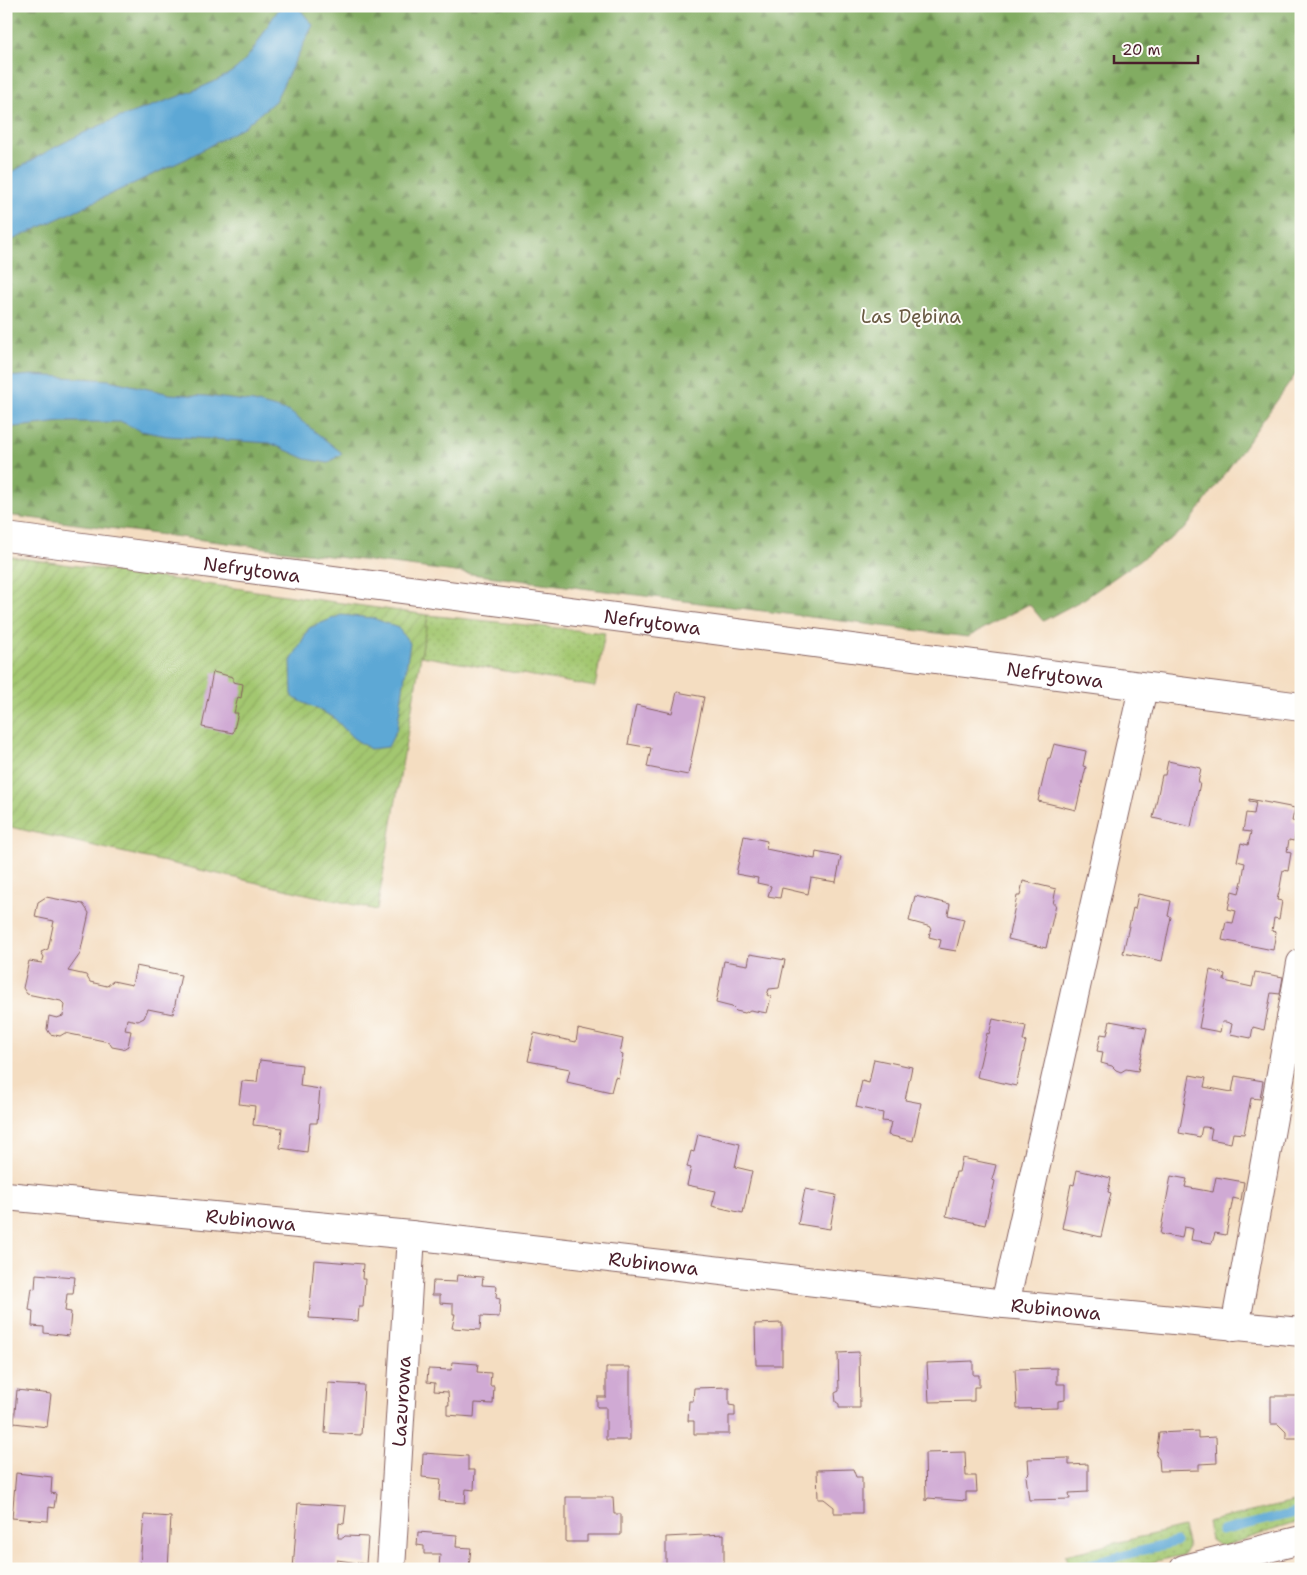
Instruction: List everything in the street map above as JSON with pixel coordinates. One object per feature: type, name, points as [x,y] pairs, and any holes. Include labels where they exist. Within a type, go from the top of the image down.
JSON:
[{"type":"street","name":"Nefrytowa","points":[[6,537],[1027,670],[1143,688],[1301,707]]},
{"type":"street","points":[[1005,1304],[1143,688]]},
{"type":"street","points":[[1235,1327],[1301,963]]},
{"type":"street","name":"Rubinowa","points":[[6,1196],[411,1235],[1005,1304],[1301,1332]]},
{"type":"street","name":"Lazurowa","points":[[390,1569],[411,1235]]},
{"type":"street","points":[[1184,1569],[1301,1540]]},
{"type":"green space","name":"Las Dębina","points":[[6,6],[1301,6],[1301,367],[1186,528],[1084,599],[1043,621],[1029,604],[968,637],[6,515]]},
{"type":"green space","points":[[6,556],[428,615],[377,910],[6,826]]},
{"type":"green space","points":[[428,615],[605,633],[595,687],[421,656]]},
{"type":"green space","points":[[1294,1502],[1301,1521],[1221,1547],[1211,1540],[1207,1522]]},
{"type":"green space","points":[[1183,1527],[1188,1547],[1183,1555],[1123,1569],[1069,1569],[1065,1555]]},
{"type":"water","points":[[298,7],[313,25],[275,101],[245,126],[186,159],[6,243],[6,176],[74,137],[118,118],[198,89],[227,75],[237,68],[250,54],[279,9]]},
{"type":"water","points":[[33,375],[109,380],[170,394],[254,402],[290,412],[342,453],[328,463],[306,459],[270,443],[167,436],[141,431],[122,422],[62,422],[6,428],[6,377]]},
{"type":"water","points":[[341,615],[373,618],[398,628],[410,643],[397,729],[388,747],[370,749],[353,738],[333,717],[292,697],[291,661],[309,628]]},
{"type":"building","points":[[213,672],[233,677],[233,682],[243,684],[241,698],[238,697],[234,713],[238,713],[233,733],[202,727]]},
{"type":"building","points":[[677,692],[704,697],[688,775],[647,767],[651,748],[628,744],[636,705],[672,713]]},
{"type":"building","points":[[1054,744],[1086,751],[1083,766],[1086,767],[1076,810],[1038,801],[1048,758],[1050,758]]},
{"type":"building","points":[[1168,761],[1201,768],[1198,783],[1200,783],[1191,827],[1153,818],[1162,775],[1165,775]]},
{"type":"building","points":[[1249,799],[1295,808],[1292,821],[1297,822],[1294,841],[1289,840],[1287,852],[1291,853],[1288,871],[1283,870],[1277,900],[1282,901],[1279,919],[1274,918],[1272,931],[1276,932],[1273,950],[1222,940],[1226,922],[1233,923],[1236,911],[1228,909],[1232,891],[1239,893],[1242,881],[1245,863],[1237,861],[1241,843],[1248,845],[1251,832],[1243,831],[1246,813],[1254,814],[1256,802],[1249,801]]},
{"type":"building","points":[[744,836],[767,841],[766,849],[815,859],[816,852],[841,857],[836,882],[811,878],[808,894],[782,888],[780,898],[768,896],[771,886],[757,883],[758,878],[736,874]]},
{"type":"building","points":[[1023,881],[1056,889],[1053,904],[1056,904],[1046,948],[1008,939],[1017,896],[1020,896]]},
{"type":"building","points":[[1138,894],[1171,901],[1168,916],[1171,917],[1162,961],[1123,953]]},
{"type":"building","points":[[915,896],[950,904],[948,915],[964,919],[956,951],[939,948],[941,940],[929,937],[931,927],[909,921]]},
{"type":"building","points":[[46,897],[83,904],[89,913],[80,954],[68,971],[86,975],[90,982],[107,986],[113,981],[132,985],[136,966],[181,975],[173,1014],[148,1009],[144,1018],[138,1021],[127,1019],[125,1030],[131,1031],[128,1046],[123,1049],[112,1047],[109,1042],[65,1033],[60,1036],[50,1034],[47,1029],[49,1016],[57,1018],[63,1016],[65,1005],[61,1001],[27,994],[23,988],[29,961],[42,963],[44,957],[41,952],[48,949],[54,921],[35,917],[38,902]]},
{"type":"building","points":[[750,954],[785,960],[779,988],[769,989],[767,995],[771,997],[767,1013],[750,1010],[745,1013],[716,1003],[724,961],[748,965]]},
{"type":"building","points":[[1210,970],[1225,974],[1224,981],[1252,987],[1255,972],[1283,977],[1280,994],[1271,993],[1264,1030],[1253,1027],[1251,1038],[1230,1034],[1232,1024],[1226,1022],[1222,1022],[1220,1032],[1199,1028]]},
{"type":"building","points":[[993,1019],[1026,1026],[1023,1041],[1026,1041],[1016,1086],[977,1077],[987,1033],[989,1034]]},
{"type":"building","points":[[1110,1021],[1147,1028],[1138,1071],[1126,1069],[1121,1072],[1112,1066],[1101,1063],[1103,1052],[1097,1051],[1101,1034],[1107,1035]]},
{"type":"building","points":[[578,1029],[623,1039],[620,1054],[623,1055],[618,1078],[615,1077],[611,1092],[567,1082],[570,1069],[528,1061],[534,1033],[576,1042]]},
{"type":"building","points":[[874,1059],[912,1067],[905,1100],[921,1103],[913,1141],[888,1135],[891,1122],[882,1121],[883,1113],[856,1107],[862,1081],[869,1083]]},
{"type":"building","points":[[260,1060],[302,1065],[300,1086],[320,1089],[317,1123],[310,1123],[307,1152],[280,1148],[282,1128],[253,1125],[255,1106],[239,1104],[242,1081],[257,1082]]},
{"type":"building","points":[[1190,1075],[1206,1078],[1204,1087],[1232,1092],[1235,1076],[1263,1081],[1260,1099],[1251,1098],[1244,1134],[1233,1133],[1231,1143],[1210,1139],[1212,1128],[1202,1127],[1200,1137],[1179,1133]]},
{"type":"building","points":[[698,1134],[740,1144],[735,1167],[752,1171],[743,1213],[712,1206],[716,1191],[687,1185],[691,1168],[687,1167],[691,1151],[694,1152]]},
{"type":"building","points":[[962,1158],[996,1165],[992,1180],[995,1181],[985,1225],[946,1216],[956,1172],[959,1172]]},
{"type":"building","points":[[1077,1170],[1111,1178],[1108,1192],[1111,1193],[1101,1237],[1062,1228],[1071,1184],[1074,1185]]},
{"type":"building","points":[[1171,1176],[1187,1179],[1185,1187],[1213,1192],[1216,1177],[1244,1182],[1241,1200],[1233,1198],[1226,1235],[1215,1233],[1212,1243],[1191,1240],[1193,1229],[1190,1228],[1184,1227],[1182,1238],[1160,1234]]},
{"type":"building","points":[[805,1189],[836,1195],[830,1229],[798,1224]]},
{"type":"building","points":[[314,1260],[363,1264],[362,1279],[365,1279],[363,1307],[359,1307],[358,1321],[309,1318]]},
{"type":"building","points":[[36,1274],[75,1277],[73,1294],[67,1294],[65,1311],[71,1312],[69,1336],[44,1333],[44,1327],[32,1326],[33,1311],[29,1310],[32,1288],[35,1289]]},
{"type":"building","points":[[457,1275],[483,1277],[482,1285],[497,1286],[496,1298],[500,1299],[499,1317],[481,1316],[480,1330],[452,1328],[455,1314],[453,1314],[453,1304],[440,1303],[440,1295],[432,1295],[433,1281],[456,1282]]},
{"type":"building","points":[[782,1323],[782,1365],[756,1365],[755,1324]]},
{"type":"building","points":[[859,1352],[860,1408],[839,1408],[835,1393],[839,1391],[838,1353]]},
{"type":"building","points":[[973,1361],[973,1375],[979,1375],[979,1387],[974,1387],[974,1401],[929,1402],[927,1363]]},
{"type":"building","points":[[452,1362],[478,1364],[477,1372],[491,1373],[490,1386],[494,1386],[493,1404],[475,1403],[474,1417],[447,1415],[447,1405],[449,1405],[448,1392],[434,1391],[435,1383],[427,1382],[428,1369],[451,1370]]},
{"type":"building","points":[[606,1367],[630,1367],[630,1440],[606,1440],[606,1407],[597,1407],[597,1397],[606,1397]]},
{"type":"building","points":[[1057,1368],[1057,1384],[1065,1384],[1065,1400],[1058,1401],[1058,1408],[1017,1409],[1015,1369]]},
{"type":"building","points":[[328,1383],[364,1385],[361,1435],[325,1433]]},
{"type":"building","points":[[729,1387],[729,1405],[735,1406],[735,1416],[729,1416],[729,1434],[694,1434],[694,1421],[688,1421],[689,1401],[693,1401],[694,1388]]},
{"type":"building","points":[[17,1390],[51,1394],[47,1427],[14,1423]]},
{"type":"building","points":[[1271,1396],[1301,1396],[1301,1438],[1286,1438],[1286,1432],[1278,1424],[1271,1424]]},
{"type":"building","points":[[1198,1431],[1198,1438],[1216,1437],[1217,1463],[1199,1464],[1199,1470],[1160,1471],[1159,1459],[1156,1455],[1159,1433]]},
{"type":"building","points":[[965,1452],[966,1476],[976,1476],[977,1492],[966,1492],[966,1501],[928,1498],[926,1501],[925,1453]]},
{"type":"building","points":[[423,1453],[468,1456],[468,1470],[475,1470],[474,1490],[466,1489],[465,1503],[439,1501],[441,1479],[422,1477]]},
{"type":"building","points":[[1069,1458],[1069,1465],[1088,1464],[1088,1492],[1069,1493],[1070,1499],[1029,1500],[1026,1476],[1029,1473],[1028,1459]]},
{"type":"building","points":[[853,1469],[856,1477],[862,1477],[862,1513],[834,1513],[834,1507],[824,1499],[818,1499],[817,1470]]},
{"type":"building","points":[[16,1473],[52,1477],[51,1493],[56,1494],[54,1508],[49,1507],[48,1521],[12,1518]]},
{"type":"building","points":[[566,1497],[613,1497],[614,1514],[621,1514],[621,1535],[587,1535],[587,1542],[566,1542]]},
{"type":"building","points":[[298,1503],[346,1506],[344,1524],[339,1523],[338,1538],[345,1536],[368,1537],[366,1564],[337,1560],[336,1569],[293,1569]]},
{"type":"building","points":[[144,1515],[171,1517],[168,1568],[140,1566]]},
{"type":"building","points":[[418,1532],[457,1535],[456,1547],[471,1548],[469,1567],[439,1569],[440,1554],[424,1554],[424,1546],[417,1545]]},
{"type":"building","points":[[724,1534],[724,1568],[666,1567],[666,1537]]},
{"type":"waterway","points":[[1221,1531],[1299,1512]]},
{"type":"waterway","points":[[1073,1568],[1176,1542]]}]
